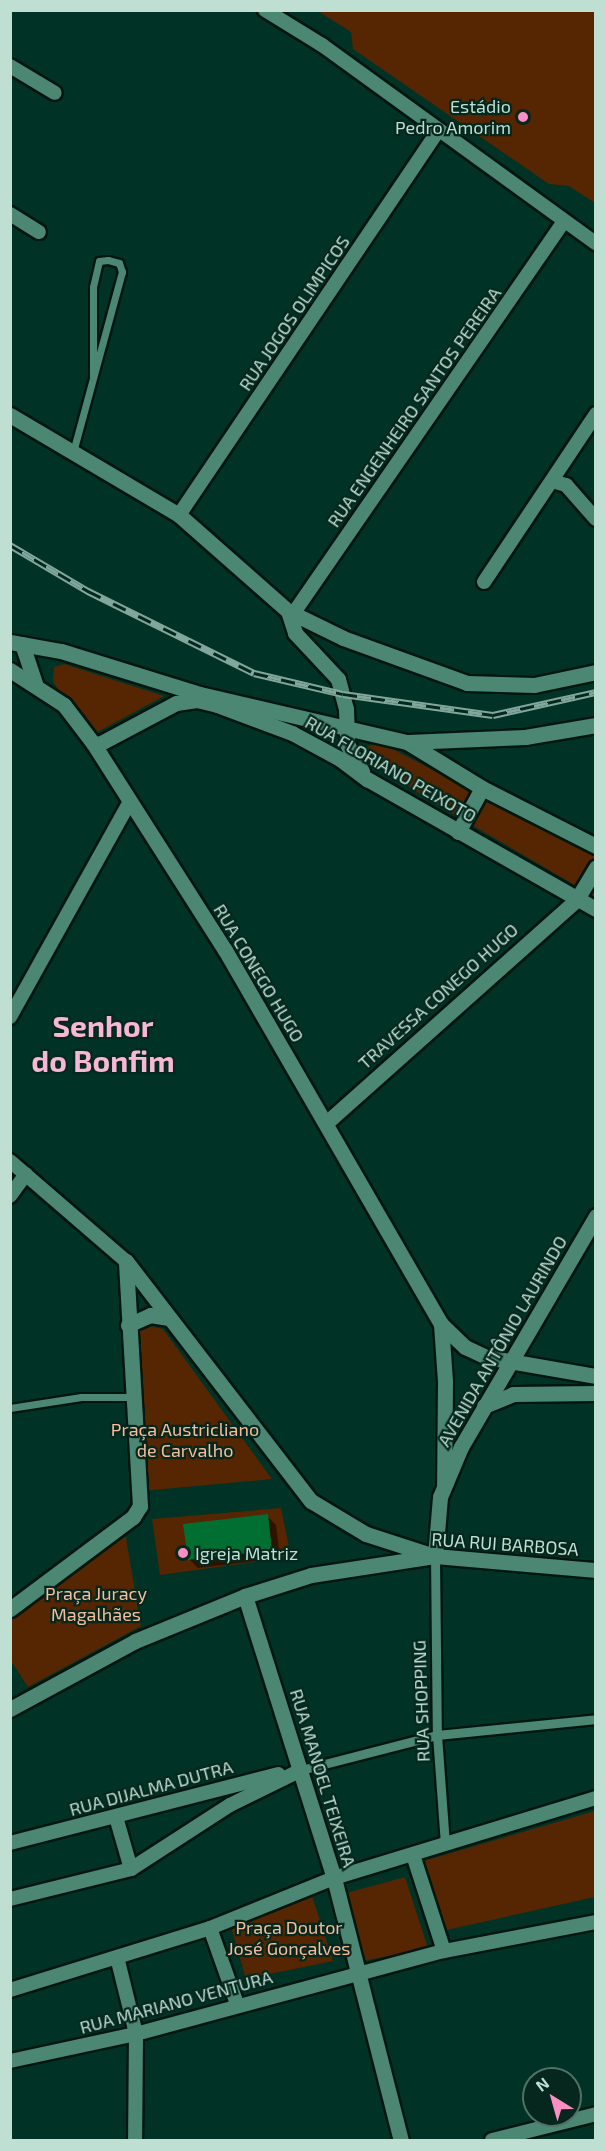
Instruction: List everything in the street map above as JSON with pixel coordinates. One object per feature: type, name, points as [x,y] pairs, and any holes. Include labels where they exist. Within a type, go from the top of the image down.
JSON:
[{"type":"street","points":[[265,10],[322,45],[596,243]]},
{"type":"street","points":[[10,66],[55,93]]},
{"type":"street","name":"RUA JOGOS OLIMPICOS","points":[[178,515],[438,131]]},
{"type":"street","points":[[10,214],[39,231]]},
{"type":"street","name":"RUA ENGENHEIRO SANTOS PEREIRA","points":[[291,612],[564,221]]},
{"type":"street","points":[[484,582],[596,414]]},
{"type":"street","points":[[10,415],[178,515],[291,612],[401,661],[467,683],[517,686],[596,672]]},
{"type":"street","points":[[552,481],[566,485],[596,519]]},
{"type":"street","points":[[291,612],[295,633],[338,678],[346,709],[347,744],[367,779]]},
{"type":"street","points":[[16,643],[36,686]]},
{"type":"street","name":"RUA FLORIANO PEIXOTO","points":[[16,643],[61,651],[200,694],[407,742],[482,788],[596,846]]},
{"type":"street","name":"RUA CONEGO HUGO","points":[[10,670],[64,705],[93,743],[129,803],[225,950],[441,1324]]},
{"type":"street","name":"RUA FLORIANO PEIXOTO","points":[[93,743],[99,744],[159,710],[197,700],[292,733],[340,759],[367,779],[458,832],[596,909]]},
{"type":"street","points":[[407,742],[525,737],[596,725]]},
{"type":"street","points":[[458,832],[482,788]]},
{"type":"street","points":[[10,1017],[129,803]]},
{"type":"street","name":"TRAVESSA CONEGO HUGO","points":[[326,1123],[577,899],[596,867]]},
{"type":"street","points":[[10,1161],[126,1262],[312,1501],[366,1534],[435,1556]]},
{"type":"street","points":[[10,1196],[26,1174]]},
{"type":"street","name":"AVENIDA ANTÔNIO LAURINDO","points":[[435,1556],[440,1497],[444,1488],[484,1406],[514,1360],[596,1216]]},
{"type":"street","points":[[10,1609],[137,1511],[141,1500],[128,1325],[126,1262]]},
{"type":"street","points":[[128,1325],[150,1315],[169,1318]]},
{"type":"street","points":[[441,1324],[474,1352],[497,1360],[514,1360],[596,1376]]},
{"type":"street","points":[[441,1324],[445,1381],[444,1488]]},
{"type":"street","points":[[484,1406],[513,1394],[596,1393]]},
{"type":"street","name":"RUA RUI BARBOSA","points":[[12,1705],[135,1641],[244,1596],[311,1575],[435,1556],[596,1570]]},
{"type":"street","name":"RUA SHOPPING","points":[[435,1556],[437,1736],[445,1845]]},
{"type":"street","name":"RUA MANOEL TEIXEIRA","points":[[244,1596],[334,1878],[401,2140]]},
{"type":"street","points":[[10,1899],[131,1869],[230,1805],[301,1770],[437,1736],[596,1719]]},
{"type":"street","name":"RUA DIJALMA DUTRA","points":[[10,1843],[301,1770]]},
{"type":"street","points":[[10,1990],[210,1928],[334,1878],[596,1798]]},
{"type":"street","points":[[116,1817],[131,1869]]},
{"type":"street","points":[[412,1855],[444,1951]]},
{"type":"street","name":"RUA MARIANO VENTURA","points":[[10,2061],[136,2034],[237,2004],[444,1951],[596,1922]]},
{"type":"street","points":[[210,1928],[237,2004]]},
{"type":"street","points":[[117,1957],[136,2034],[135,2140]]},
{"type":"street","points":[[492,2140],[596,2114]]},
{"type":"lane","points":[[73,452],[122,272],[118,263],[108,260],[99,261],[93,287],[93,377]]},
{"type":"lane","points":[[10,1408],[71,1398],[133,1396]]},
{"type":"green space","name":"Estádio Pedro Amorim","points":[[318,11],[595,11],[595,203],[569,186],[549,184],[353,49],[351,32]]},
{"type":"green space","points":[[64,664],[164,696],[92,735],[53,682],[54,667]]},
{"type":"green space","points":[[379,742],[595,854],[595,897],[426,798],[368,757],[367,747]]},
{"type":"green space","name":"Praça Austricliano de Carvalho","points":[[142,1324],[163,1329],[272,1479],[142,1491],[133,1332]]},
{"type":"green space","name":"Praça Austricliano de Carvalho","points":[[281,1508],[291,1557],[160,1575],[152,1519]]},
{"type":"green space","name":"Praça Juracy Magalhães","points":[[125,1532],[141,1626],[28,1687],[11,1661],[11,1617]]},
{"type":"green space","points":[[595,1811],[595,1897],[442,1931],[420,1862]]},
{"type":"green space","name":"Praça Doutor José Gonçalves","points":[[405,1877],[428,1948],[363,1961],[339,1895]]},
{"type":"green space","name":"Praça Doutor José Gonçalves","points":[[312,1896],[333,1961],[246,1979],[231,1927]]},
{"type":"building","points":[[268,1514],[272,1550],[188,1560],[183,1524]]},
{"type":"railway","points":[[10,545],[88,591],[254,673],[343,694],[493,715],[596,692]]},
{"type":"place","name":"Estádio Pedro Amorim","points":[[523,117]]},
{"type":"place","name":"Igreja Matriz","points":[[183,1553]]},
{"type":"district","name":"Senhor do Bonfim","points":[[103,1042]]}]
